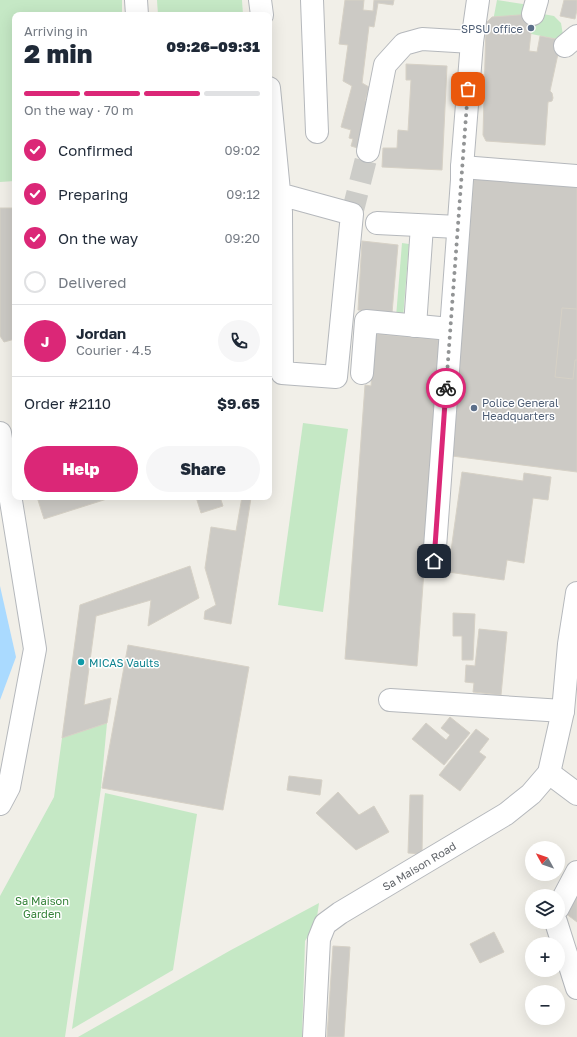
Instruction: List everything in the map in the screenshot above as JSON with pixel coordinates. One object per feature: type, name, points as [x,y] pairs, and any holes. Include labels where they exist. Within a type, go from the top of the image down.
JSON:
[{"type":"street","points":[[136,0],[137,12]]},
{"type":"street","points":[[260,0],[262,12]]},
{"type":"street","points":[[312,0],[317,132]]},
{"type":"street","points":[[434,561],[462,167],[472,42],[478,0]]},
{"type":"street","points":[[368,151],[385,65],[404,44],[422,39],[472,42]]},
{"type":"street","points":[[272,152],[274,194],[281,212],[282,373],[336,377],[352,214],[274,194]]},
{"type":"street","points":[[462,167],[577,176]]},
{"type":"street","points":[[377,223],[458,228]]},
{"type":"street","points":[[415,326],[422,226]]},
{"type":"street","points":[[362,373],[366,321],[450,329]]},
{"type":"street","points":[[0,433],[35,649],[9,787],[0,804]]},
{"type":"street","name":"Sa Maison Road","points":[[314,1037],[319,939],[325,924],[340,913],[506,814],[531,794],[549,773],[563,711],[569,644],[577,593]]},
{"type":"street","points":[[390,700],[563,711]]},
{"type":"street","points":[[549,773],[577,794]]},
{"type":"street","points":[[565,895],[577,872]]},
{"type":"street","points":[[558,929],[577,988]]},
{"type":"green space","points":[[0,0],[122,0],[122,12],[12,12],[12,181],[0,182]]},
{"type":"green space","points":[[157,0],[242,0],[243,12],[158,12]]},
{"type":"green space","points":[[497,0],[536,6],[543,14],[554,16],[561,23],[563,35],[561,40],[492,26]]},
{"type":"green space","points":[[402,243],[409,244],[403,318],[396,317]]},
{"type":"green space","points":[[303,423],[348,429],[323,612],[278,605]]},
{"type":"green space","name":"Sa Maison Garden","points":[[107,723],[101,788],[65,1037],[0,1037],[0,896],[54,797],[62,738]]},
{"type":"green space","points":[[105,793],[197,814],[173,970],[72,1029]]},
{"type":"green space","points":[[319,903],[316,924],[305,941],[302,1037],[78,1037],[231,950]]},
{"type":"water","points":[[0,586],[16,657],[0,700]]},
{"type":"building","points":[[345,0],[364,0],[363,10],[373,11],[374,0],[394,0],[393,5],[378,3],[374,27],[369,26],[362,83],[369,87],[365,101],[374,103],[361,149],[351,146],[353,139],[349,138],[351,130],[341,127],[352,86],[343,81],[348,45],[339,44]]},
{"type":"building","points":[[564,0],[577,0],[575,19],[560,16]]},
{"type":"building","points":[[533,14],[529,51],[537,52],[540,36],[561,40],[550,91],[553,98],[552,101],[548,102],[545,145],[486,141],[483,135],[486,23],[492,17]]},
{"type":"building","points":[[406,64],[447,66],[442,170],[382,167],[383,148],[397,148],[398,130],[408,131],[411,80],[406,80]]},
{"type":"building","points":[[474,176],[577,184],[577,472],[452,456]]},
{"type":"building","points":[[0,208],[12,208],[12,340],[4,342],[0,336]]},
{"type":"building","points":[[362,241],[398,245],[392,313],[358,310]]},
{"type":"building","points":[[562,308],[577,309],[577,360],[575,360],[573,379],[555,377]]},
{"type":"building","points":[[375,334],[441,340],[417,666],[345,659],[365,385],[371,386]]},
{"type":"building","points":[[462,472],[523,481],[524,473],[551,477],[548,500],[533,498],[524,563],[507,560],[504,580],[448,572]]},
{"type":"building","points":[[38,500],[104,500],[44,519]]},
{"type":"building","points":[[197,500],[221,500],[223,506],[201,513]]},
{"type":"building","points":[[241,500],[251,500],[231,624],[204,619],[205,611],[216,605],[205,568],[211,527],[236,531]]},
{"type":"building","name":"MICAS Vaults","points":[[190,566],[199,598],[148,626],[151,600],[96,616],[84,705],[111,698],[107,723],[62,738],[80,605]]},
{"type":"building","points":[[453,613],[475,614],[473,660],[462,660],[462,636],[453,636]]},
{"type":"building","points":[[479,629],[507,632],[501,695],[473,692],[474,683],[465,682],[466,665],[475,666]]},
{"type":"building","points":[[128,645],[249,667],[223,810],[102,788]]},
{"type":"building","points":[[450,717],[470,733],[444,765],[412,739],[426,723],[446,740],[450,735],[441,728]]},
{"type":"building","points":[[476,729],[489,739],[479,752],[486,757],[460,791],[439,775]]},
{"type":"building","points":[[289,776],[322,780],[320,795],[287,790]]},
{"type":"building","points":[[338,792],[359,815],[374,806],[389,832],[356,850],[316,813]]},
{"type":"building","points":[[410,795],[423,795],[422,854],[408,853]]},
{"type":"building","points":[[577,887],[577,922],[565,913]]},
{"type":"building","points":[[494,932],[504,952],[480,963],[470,944]]},
{"type":"building","points":[[333,946],[350,947],[344,1037],[327,1037]]},
{"type":"tunnel","points":[[352,214],[368,151]]},
{"type":"way so far","points":[[446,388],[468,89]]},
{"type":"place","name":"SPSU office","points":[[531,28]]},
{"type":"place","name":"Police General Headquarters","points":[[474,408]]},
{"type":"place","name":"MICAS Vaults","points":[[81,662]]},
{"type":"route","points":[[434,561],[446,388]]}]
